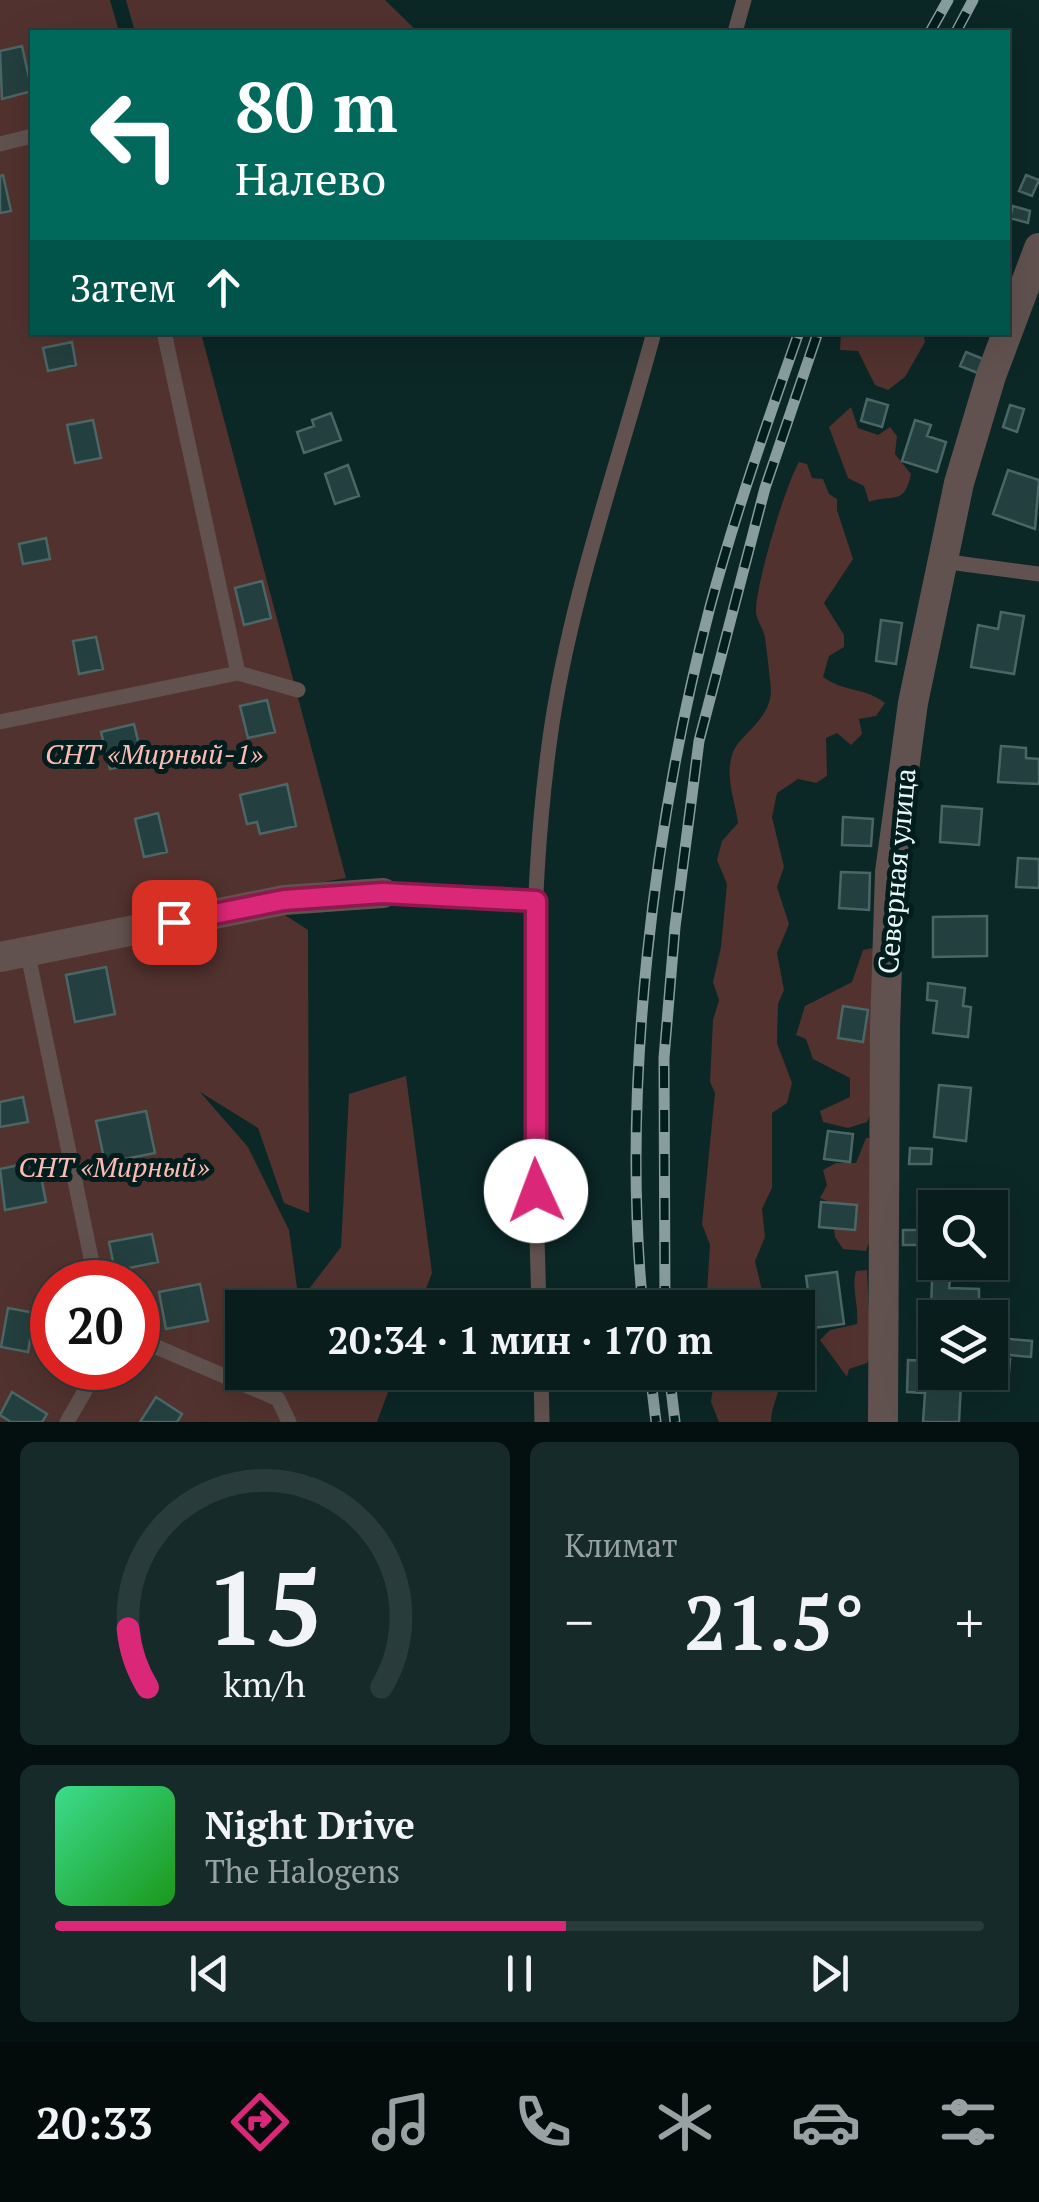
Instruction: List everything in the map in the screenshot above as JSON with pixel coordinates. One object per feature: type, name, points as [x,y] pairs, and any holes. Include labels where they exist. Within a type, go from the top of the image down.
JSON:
[{"type":"street","name":"Северная улица","points":[[1010,325],[1039,248]]},
{"type":"street","name":"Северная улица","points":[[883,1422],[885,1028],[890,872],[913,703],[941,561],[959,483],[1006,335]]},
{"type":"street","points":[[14,954],[284,900],[383,893]]},
{"type":"lane","points":[[736,30],[744,0]]},
{"type":"lane","points":[[0,144],[30,136]]},
{"type":"lane","points":[[165,335],[238,673]]},
{"type":"lane","points":[[538,1290],[533,1113],[536,901],[550,737],[572,627],[653,335]]},
{"type":"lane","points":[[941,561],[1039,574]]},
{"type":"lane","points":[[0,722],[238,673],[298,690]]},
{"type":"lane","points":[[383,893],[536,901]]},
{"type":"lane","points":[[14,954],[90,1260]]},
{"type":"lane","points":[[160,1347],[278,1398],[289,1422]]},
{"type":"lane","points":[[67,1422],[85,1390]]},
{"type":"lane","points":[[541,1390],[542,1422]]},
{"type":"green space","points":[[0,0],[110,0],[118,30],[30,30],[30,335],[202,335],[346,878],[284,889],[285,915],[308,930],[309,1213],[284,1203],[258,1128],[200,1092],[248,1147],[289,1230],[297,1290],[225,1290],[225,1390],[389,1390],[377,1422],[0,1422]]},
{"type":"green space","points":[[126,0],[385,0],[416,30],[134,30]]},
{"type":"green space","points":[[841,335],[923,335],[925,342],[905,377],[888,390],[875,385],[858,351],[840,350]]},
{"type":"green space","points":[[851,407],[858,428],[878,435],[890,427],[897,436],[895,454],[911,474],[901,495],[869,502],[864,486],[848,478],[829,427]]},
{"type":"green space","points":[[799,462],[807,464],[812,478],[823,479],[829,494],[837,499],[853,559],[824,603],[844,635],[844,647],[829,656],[823,677],[885,703],[876,716],[859,719],[862,734],[851,745],[837,733],[826,738],[827,776],[816,783],[798,779],[777,793],[772,817],[784,867],[777,887],[789,924],[777,953],[784,990],[778,1004],[777,1043],[792,1083],[787,1103],[772,1113],[772,1188],[762,1209],[765,1237],[755,1261],[762,1290],[707,1290],[710,1245],[702,1224],[715,1093],[710,1082],[713,1020],[719,1000],[713,982],[727,884],[717,860],[722,841],[738,823],[730,781],[732,755],[769,702],[765,638],[756,613],[766,557]]},
{"type":"green space","points":[[878,947],[878,1098],[867,1122],[848,1128],[823,1122],[820,1111],[850,1097],[850,1078],[813,1059],[806,1039],[796,1035],[805,1006],[852,982],[863,950]]},
{"type":"green space","points":[[406,1076],[432,1273],[426,1290],[308,1290],[341,1247],[349,1094]]},
{"type":"green space","points":[[866,1138],[874,1138],[871,1237],[866,1251],[843,1249],[835,1237],[831,1203],[820,1198],[827,1185],[823,1170],[836,1163],[856,1163]]},
{"type":"green space","points":[[867,1270],[871,1354],[867,1363],[849,1369],[847,1377],[820,1340],[830,1330],[857,1324],[856,1271]]},
{"type":"green space","points":[[713,1390],[778,1390],[771,1422],[719,1422],[711,1402]]},
{"type":"building","points":[[22,46],[30,92],[2,99],[0,51]]},
{"type":"building","points":[[3,175],[11,211],[0,213],[0,176]]},
{"type":"building","points":[[1026,175],[1039,180],[1032,196],[1019,191]]},
{"type":"building","points":[[1013,206],[1030,211],[1028,223],[1010,218]]},
{"type":"building","points":[[72,342],[76,365],[48,371],[43,348]]},
{"type":"building","points":[[966,352],[988,361],[983,375],[960,366]]},
{"type":"building","points":[[867,399],[888,405],[882,427],[861,421]]},
{"type":"building","points":[[1010,405],[1024,409],[1017,432],[1003,427]]},
{"type":"building","points":[[331,413],[341,440],[304,453],[297,432],[314,426],[312,420]]},
{"type":"building","points":[[93,420],[101,458],[75,463],[67,425]]},
{"type":"building","points":[[915,420],[931,425],[927,436],[946,442],[937,472],[902,461]]},
{"type":"building","points":[[348,465],[359,496],[335,504],[325,474]]},
{"type":"building","points":[[1008,470],[1039,480],[1035,529],[993,514]]},
{"type":"building","points":[[46,538],[50,559],[23,564],[19,544]]},
{"type":"building","points":[[262,581],[271,618],[244,625],[235,588]]},
{"type":"building","points":[[1001,612],[1024,616],[1014,674],[971,667],[978,625],[998,629]]},
{"type":"building","points":[[881,620],[902,623],[896,664],[876,661]]},
{"type":"building","points":[[96,637],[103,669],[79,674],[73,641]]},
{"type":"building","points":[[267,700],[275,732],[248,738],[240,706]]},
{"type":"building","points":[[134,724],[143,762],[110,769],[101,732]]},
{"type":"building","points":[[1001,746],[1026,748],[1026,758],[1039,759],[1039,784],[998,782]]},
{"type":"building","points":[[287,784],[296,826],[260,834],[257,822],[247,824],[240,795]]},
{"type":"building","points":[[942,806],[982,809],[979,845],[940,842]]},
{"type":"building","points":[[158,813],[167,852],[144,857],[135,819]]},
{"type":"building","points":[[843,817],[873,819],[871,846],[842,845]]},
{"type":"building","points":[[1018,858],[1039,859],[1039,888],[1016,887]]},
{"type":"building","points":[[841,872],[870,873],[869,910],[839,908]]},
{"type":"building","points":[[987,916],[987,956],[933,957],[933,917]]},
{"type":"building","points":[[106,967],[115,1014],[75,1022],[66,975]]},
{"type":"building","points":[[928,983],[965,988],[963,1006],[971,1007],[968,1037],[933,1033],[937,1001],[927,1000]]},
{"type":"building","points":[[843,1006],[868,1010],[863,1042],[838,1038]]},
{"type":"building","points":[[939,1085],[971,1088],[966,1141],[934,1137]]},
{"type":"building","points":[[23,1097],[28,1122],[0,1127],[0,1102]]},
{"type":"building","points":[[146,1111],[155,1153],[105,1163],[96,1121]]},
{"type":"building","points":[[828,1131],[853,1134],[850,1162],[824,1159]]},
{"type":"building","points":[[910,1148],[932,1149],[931,1164],[909,1164]]},
{"type":"building","points":[[38,1161],[46,1202],[5,1210],[0,1169]]},
{"type":"building","points":[[821,1202],[857,1205],[855,1230],[819,1227]]},
{"type":"building","points":[[903,1230],[918,1230],[918,1245],[903,1245]]},
{"type":"building","points":[[152,1234],[158,1260],[113,1260],[109,1242]]},
{"type":"building","points":[[837,1272],[844,1324],[815,1328],[815,1290],[808,1290],[806,1276]]},
{"type":"building","points":[[932,1280],[950,1280],[949,1288],[979,1289],[979,1300],[931,1300]]},
{"type":"building","points":[[200,1284],[208,1321],[166,1329],[160,1292]]},
{"type":"building","points":[[8,1308],[30,1312],[28,1352],[1,1347]]},
{"type":"building","points":[[1008,1339],[1032,1341],[1031,1357],[1008,1355]]},
{"type":"building","points":[[908,1360],[918,1360],[918,1390],[961,1390],[959,1422],[923,1422],[925,1393],[907,1392]]},
{"type":"building","points":[[12,1392],[47,1414],[42,1422],[11,1422],[0,1415]]},
{"type":"building","points":[[156,1397],[182,1414],[177,1422],[140,1422]]},
{"type":"railway","points":[[931,30],[948,0]]},
{"type":"railway","points":[[957,30],[973,0]]},
{"type":"railway","points":[[642,1290],[636,1135],[647,955],[658,865],[690,689],[710,607],[798,335]]},
{"type":"railway","points":[[665,1290],[664,1058],[675,927],[699,741],[765,488],[817,335]]},
{"type":"railway","points":[[652,1390],[656,1422]]},
{"type":"railway","points":[[671,1390],[675,1422]]},
{"type":"route","points":[[174,922],[284,900],[383,893],[536,901],[536,1191]]},
{"type":"park label","name":"СНТ «Мирный-1»","points":[[154,753]]},
{"type":"park label","name":"СНТ «Мирный»","points":[[114,1166]]}]
